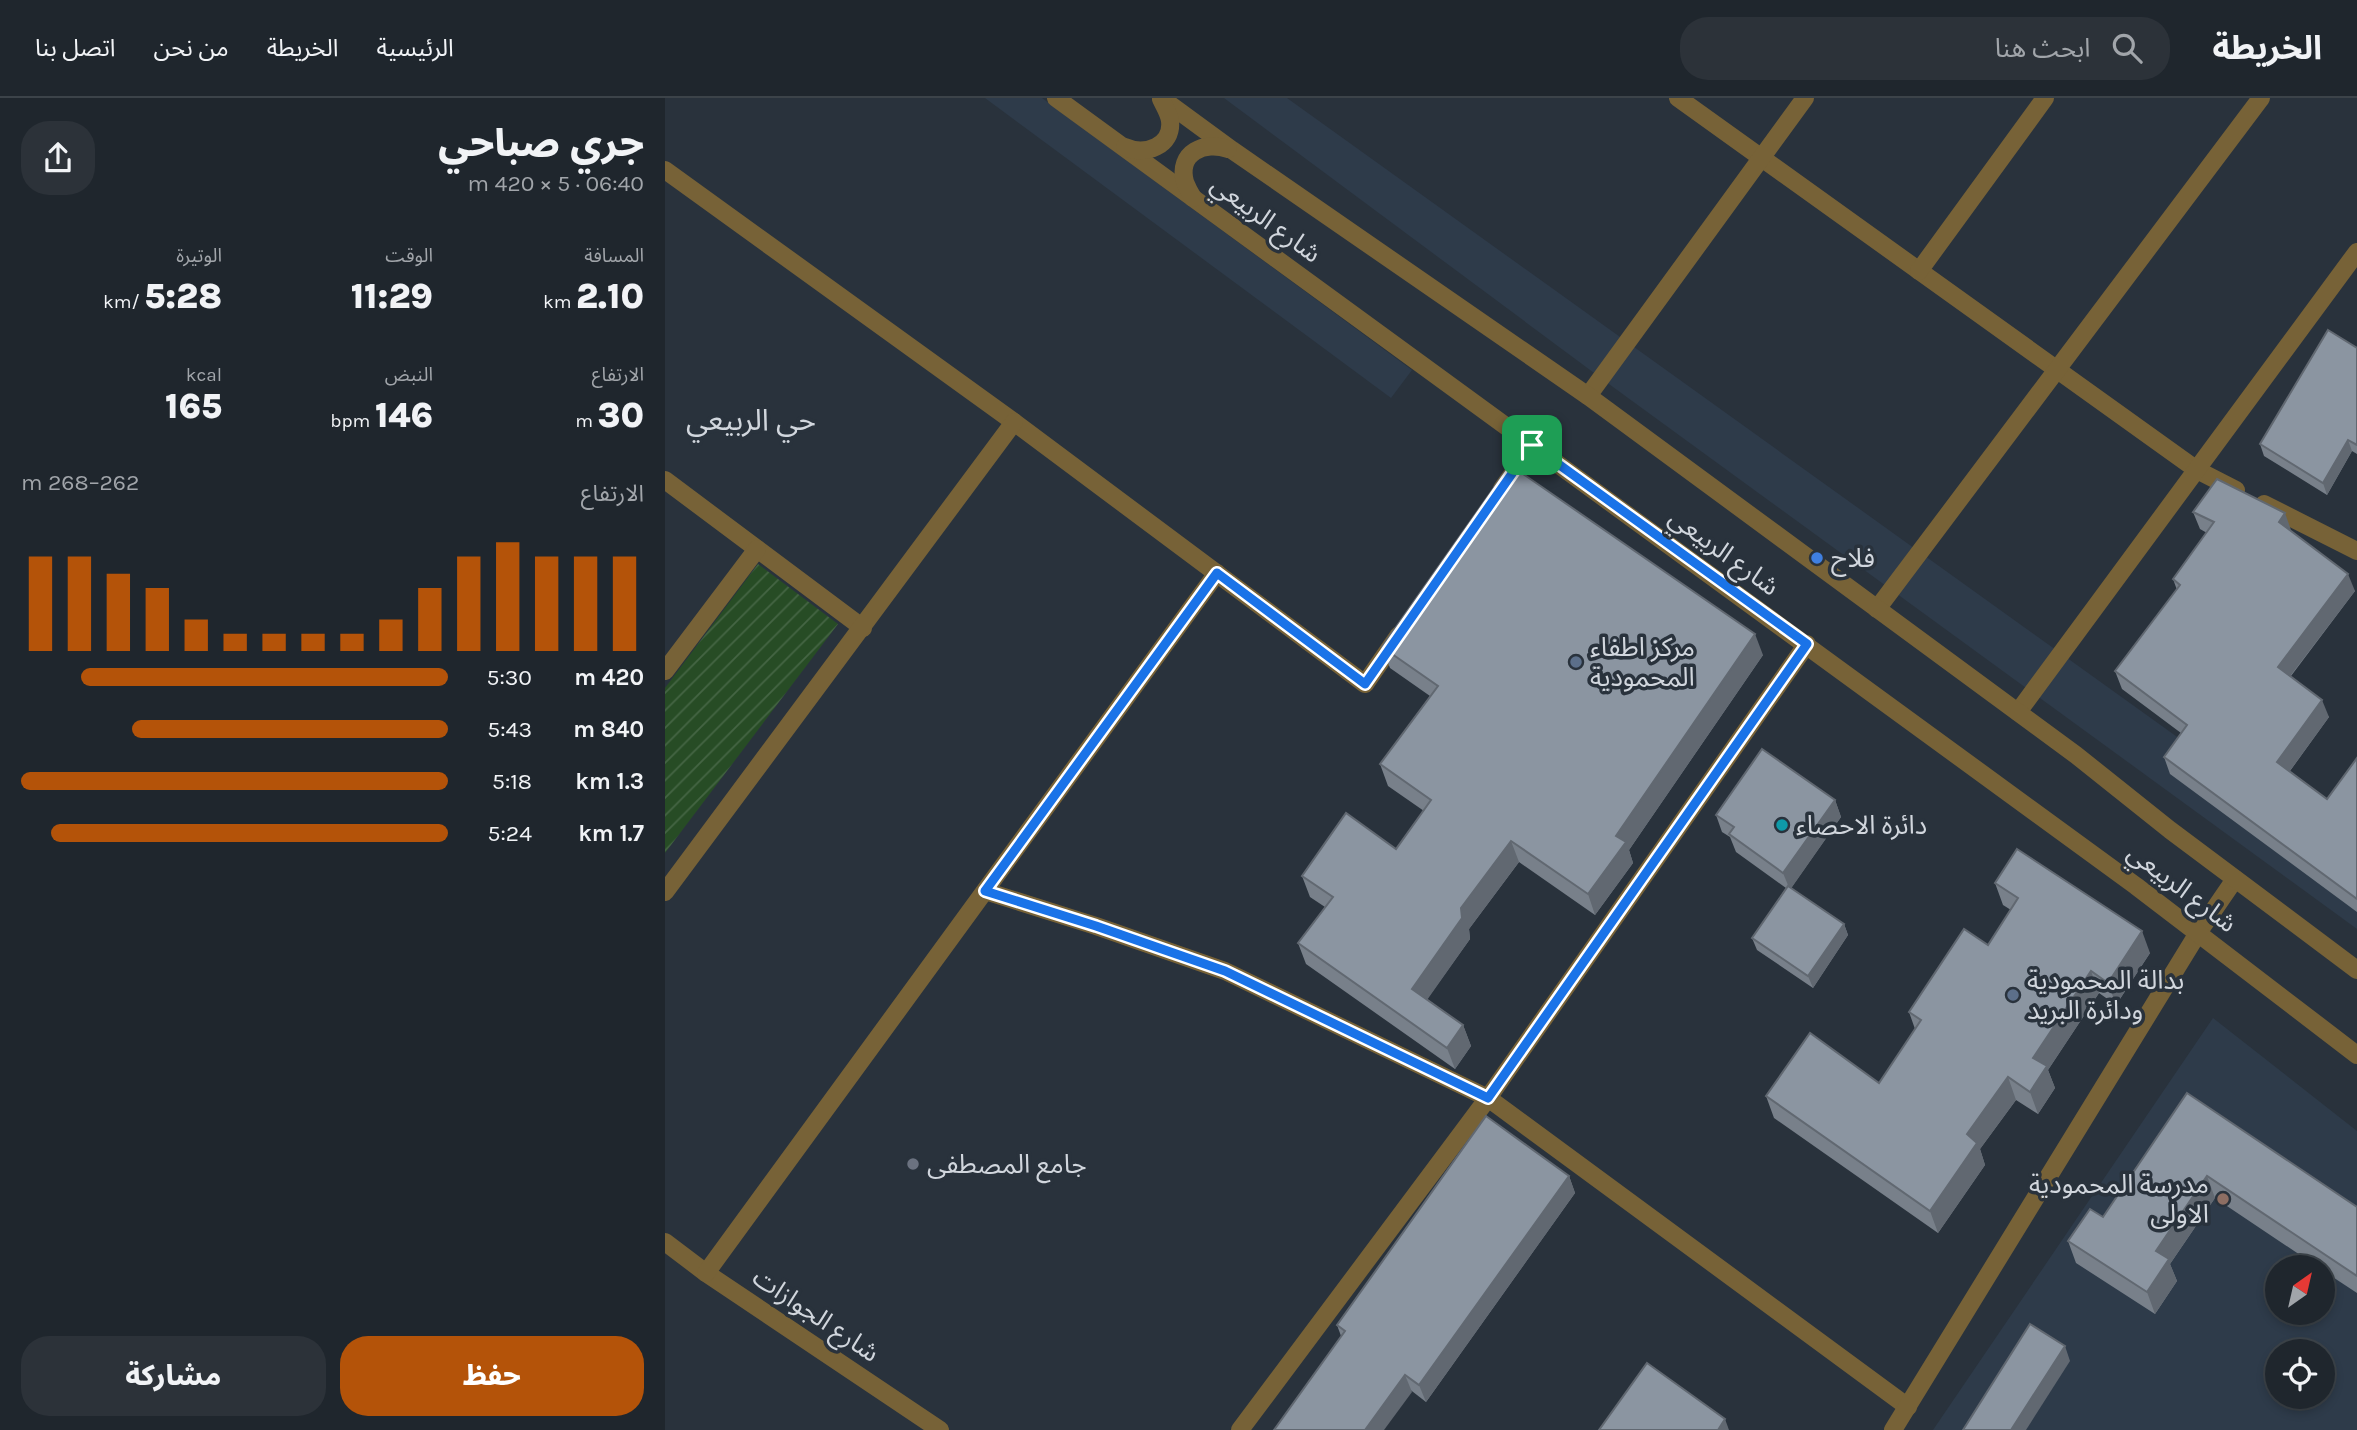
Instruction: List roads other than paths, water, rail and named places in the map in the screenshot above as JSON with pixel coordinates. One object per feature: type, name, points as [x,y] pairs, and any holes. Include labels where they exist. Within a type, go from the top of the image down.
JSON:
[{"type":"street","name":"شارع الربيعي","points":[[1056,98],[1807,644],[2198,933],[2357,1055]]},
{"type":"street","name":"شارع الربيعي","points":[[1161,98],[1588,396],[2076,755],[2170,830],[2357,970]]},
{"type":"street","points":[[1116,142],[1134,151],[1153,149],[1161,144],[1170,127],[1170,117],[1161,98]]},
{"type":"street","points":[[1678,98],[2197,470],[2357,551]]},
{"type":"street","points":[[1588,396],[1805,98]]},
{"type":"street","points":[[1919,271],[2045,98]]},
{"type":"street","points":[[1877,609],[2261,98]]},
{"type":"street","points":[[1193,199],[1184,173],[1185,163],[1191,155],[1207,145],[1232,150]]},
{"type":"street","points":[[665,170],[1014,422],[1365,684],[1413,615]]},
{"type":"street","points":[[2018,712],[2357,252]]},
{"type":"street","points":[[665,892],[1014,422]]},
{"type":"street","points":[[1493,502],[1532,445]]},
{"type":"street","points":[[665,480],[863,628]]},
{"type":"street","points":[[665,671],[757,549]]},
{"type":"street","points":[[706,1273],[1217,573]]},
{"type":"street","points":[[1240,1430],[1488,1098],[1807,644]]},
{"type":"street","points":[[1893,1430],[2198,933],[2235,879]]},
{"type":"street","points":[[985,891],[1225,971],[1488,1098],[1908,1407]]},
{"type":"street","name":"شارع الجوازات","points":[[665,1242],[706,1273],[940,1430]]},
{"type":"place","name":"فلاح","points":[[1817,558]]},
{"type":"place","name":"مركز اطفاء المحمودية","points":[[1576,662]]},
{"type":"place","name":"دائرة الاحصاء","points":[[1782,825]]},
{"type":"place","name":"بدالة المحمودية ودائرة البريد","points":[[2013,995]]},
{"type":"place","name":"جامع المصطفى","points":[[913,1164]]},
{"type":"place","name":"مدرسة المحمودية الاولى","points":[[2223,1199]]},
{"type":"district","name":"حي الربيعي","points":[[751,420]]}]
